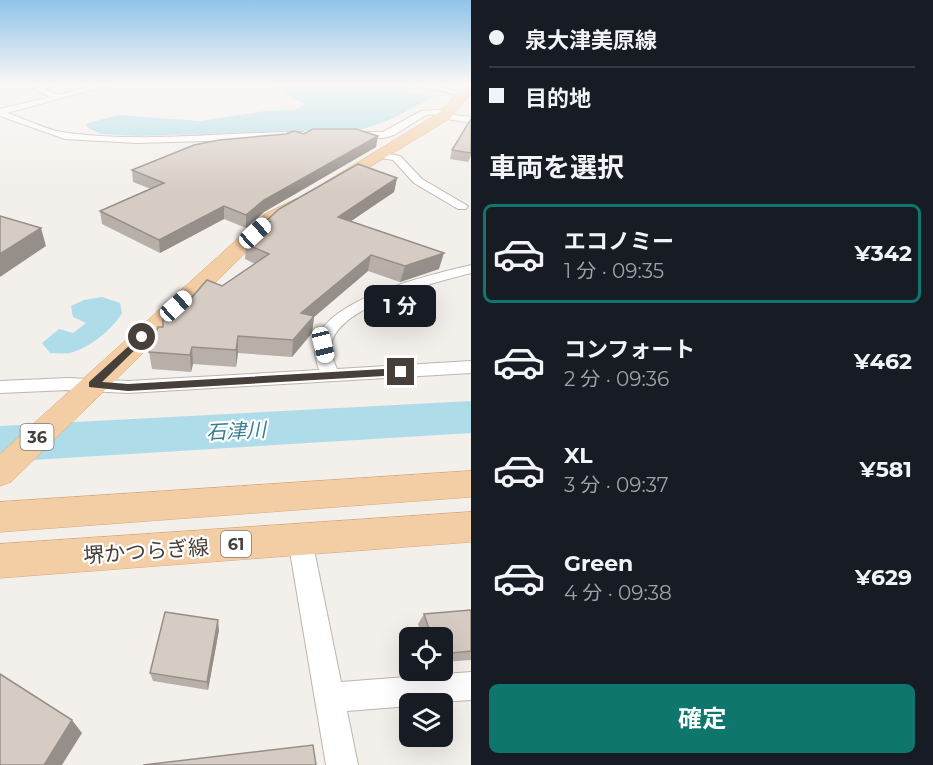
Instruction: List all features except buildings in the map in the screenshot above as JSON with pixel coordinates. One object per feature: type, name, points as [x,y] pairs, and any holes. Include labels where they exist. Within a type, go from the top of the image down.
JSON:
[{"type":"main road","name":"36","points":[[0,473],[271,218],[435,121]]},
{"type":"main road","points":[[0,517],[471,484]]},
{"type":"main road","name":"堺かつらぎ線","points":[[0,561],[471,527]]},
{"type":"street","points":[[22,121],[65,136],[138,140],[248,135],[319,135]]},
{"type":"street","points":[[342,135],[382,135],[391,133],[411,121]]},
{"type":"street","points":[[379,155],[396,158],[418,181],[462,206]]},
{"type":"street","points":[[330,376],[323,345],[333,325],[350,313],[387,294],[471,269]]},
{"type":"street","points":[[0,387],[83,393],[128,387],[471,367]]},
{"type":"street","points":[[300,540],[342,765]]},
{"type":"street","points":[[330,698],[471,686]]},
{"type":"water","points":[[98,121],[388,121],[363,129],[137,136],[101,134],[88,128],[86,124]]},
{"type":"water","points":[[102,297],[120,303],[122,313],[112,326],[84,348],[67,353],[50,353],[42,343],[59,329],[73,333],[86,323],[73,317],[71,306],[84,300]]},
{"type":"waterway","name":"石津川","points":[[0,444],[471,417]]},
{"type":"route","points":[[142,337],[93,385],[128,387],[401,372]]}]
